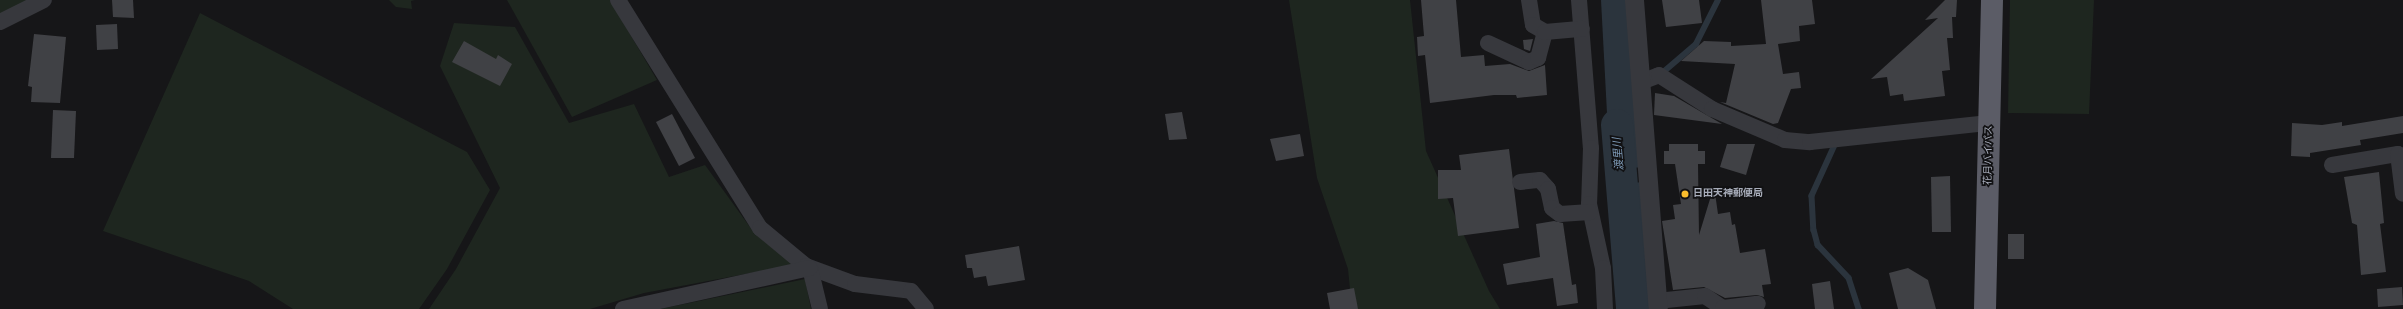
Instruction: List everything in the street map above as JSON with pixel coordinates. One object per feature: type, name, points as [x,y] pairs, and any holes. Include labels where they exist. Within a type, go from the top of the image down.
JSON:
[{"type":"highway","name":"花月バイパス","points":[[1985,309],[1992,0]]},
{"type":"street","points":[[0,22],[44,0]]},
{"type":"street","points":[[618,0],[760,228],[810,268],[855,284],[911,291],[926,309]]},
{"type":"street","points":[[1530,0],[1533,25],[1545,32],[1582,29]]},
{"type":"street","points":[[1579,0],[1590,148],[1590,212],[1603,268],[1605,309]]},
{"type":"street","points":[[1634,0],[1657,305],[1705,296],[1723,308],[1758,304]]},
{"type":"street","points":[[1488,43],[1529,62],[1538,58],[1545,32]]},
{"type":"street","points":[[1641,82],[1659,75],[1712,109],[1785,140],[1810,142],[1990,123]]},
{"type":"street","points":[[2332,165],[2398,154],[2403,194]]},
{"type":"street","points":[[1520,182],[1540,180],[1548,189],[1552,208],[1560,214],[1590,212]]},
{"type":"street","points":[[623,309],[810,268]]},
{"type":"street","points":[[810,268],[820,309]]},
{"type":"shaded area","points":[[0,0],[35,0],[0,20]]},
{"type":"shaded area","points":[[389,0],[415,0],[411,1],[412,9],[396,7]]},
{"type":"shaded area","points":[[507,0],[610,0],[657,80],[572,117]]},
{"type":"shaded area","points":[[1289,0],[1410,0],[1426,151],[1489,291],[1500,309],[1352,309],[1348,269],[1317,178]]},
{"type":"shaded area","points":[[2010,0],[2094,0],[2089,114],[2008,113]]},
{"type":"shaded area","points":[[200,13],[467,152],[490,190],[447,269],[419,309],[293,309],[249,281],[103,231]]},
{"type":"shaded area","points":[[454,23],[515,27],[569,123],[634,104],[669,177],[705,165],[755,234],[794,265],[644,293],[590,309],[429,309],[456,269],[500,188],[440,66]]},
{"type":"shaded area","points":[[805,279],[811,309],[660,309]]},
{"type":"water","points":[[1601,0],[1629,0],[1643,167],[1610,170]]},
{"type":"water","points":[[1641,182],[1650,309],[1619,309],[1616,186]]},
{"type":"building","points":[[112,0],[133,0],[134,18],[113,17]]},
{"type":"building","points":[[1421,0],[1456,0],[1461,57],[1484,55],[1485,66],[1510,64],[1529,71],[1545,65],[1547,95],[1517,98],[1516,95],[1494,95],[1430,103],[1425,55],[1418,56],[1417,37],[1424,36]]},
{"type":"building","points":[[1662,0],[1699,0],[1702,23],[1666,27]]},
{"type":"building","points":[[1761,0],[1812,0],[1815,24],[1799,26],[1800,41],[1778,44],[1783,74],[1799,72],[1801,88],[1791,89],[1778,123],[1773,124],[1720,102],[1726,103],[1735,64],[1681,61],[1704,41],[1731,42],[1731,46],[1766,44]]},
{"type":"building","points":[[1945,0],[1957,0],[1956,17],[1952,17],[1953,38],[1947,38],[1950,70],[1942,71],[1945,96],[1904,101],[1903,94],[1890,96],[1887,77],[1871,79],[1938,18],[1925,20]]},
{"type":"building","points":[[117,24],[118,49],[97,50],[96,25]]},
{"type":"building","points":[[34,34],[66,37],[60,103],[31,102],[32,87],[28,86]]},
{"type":"building","points":[[1533,39],[1530,51],[1524,49],[1523,40]]},
{"type":"building","points":[[464,41],[496,59],[498,55],[512,64],[500,86],[452,62]]},
{"type":"building","points":[[1655,93],[1674,96],[1722,124],[1654,115]]},
{"type":"building","points":[[53,110],[76,111],[74,158],[51,158]]},
{"type":"building","points":[[1182,112],[1187,139],[1169,140],[1165,114]]},
{"type":"building","points":[[672,114],[695,158],[679,166],[656,122]]},
{"type":"building","points":[[2403,116],[2403,133],[2360,140],[2361,145],[2310,153],[2310,157],[2291,156],[2292,123],[2322,125],[2342,122],[2342,126]]},
{"type":"building","points":[[1300,134],[1304,156],[1276,161],[1270,139]]},
{"type":"building","points":[[1669,144],[1698,144],[1698,151],[1705,151],[1705,164],[1698,164],[1699,235],[1714,186],[1718,214],[1730,212],[1732,225],[1735,224],[1740,253],[1765,249],[1771,284],[1762,285],[1764,297],[1757,295],[1725,298],[1704,287],[1673,290],[1662,221],[1675,219],[1673,205],[1681,204],[1675,164],[1664,164],[1664,151],[1669,151]]},
{"type":"building","points":[[1727,144],[1755,144],[1746,175],[1720,167]]},
{"type":"building","points":[[1509,149],[1519,228],[1458,236],[1453,198],[1438,199],[1438,170],[1461,170],[1459,155]]},
{"type":"building","points":[[2379,172],[2384,223],[2380,224],[2386,272],[2361,275],[2357,225],[2352,223],[2344,177]]},
{"type":"building","points":[[1950,176],[1951,232],[1932,232],[1931,177]]},
{"type":"building","points":[[1554,221],[1563,223],[1572,285],[1576,284],[1578,303],[1557,306],[1553,278],[1507,285],[1503,264],[1540,257],[1536,224]]},
{"type":"building","points":[[2008,234],[2024,234],[2024,259],[2008,259]]},
{"type":"building","points":[[1019,246],[1025,280],[988,286],[986,276],[974,278],[972,268],[967,268],[965,255]]},
{"type":"building","points":[[1908,268],[1928,280],[1936,309],[1898,309],[1889,273]]},
{"type":"building","points":[[1830,281],[1834,309],[1815,309],[1812,284]]},
{"type":"building","points":[[2402,287],[2403,305],[2378,307],[2377,289]]},
{"type":"building","points":[[1354,288],[1358,309],[1330,309],[1327,293]]},
{"type":"waterway","points":[[1661,74],[1696,44],[1718,0]]},
{"type":"waterway","name":"渡里川","points":[[1617,125],[1632,309]]},
{"type":"waterway","points":[[1836,143],[1812,196],[1814,230],[1818,245],[1849,278],[1859,309]]},
{"type":"place","name":"日田天神郵便局","points":[[1685,194]]}]
